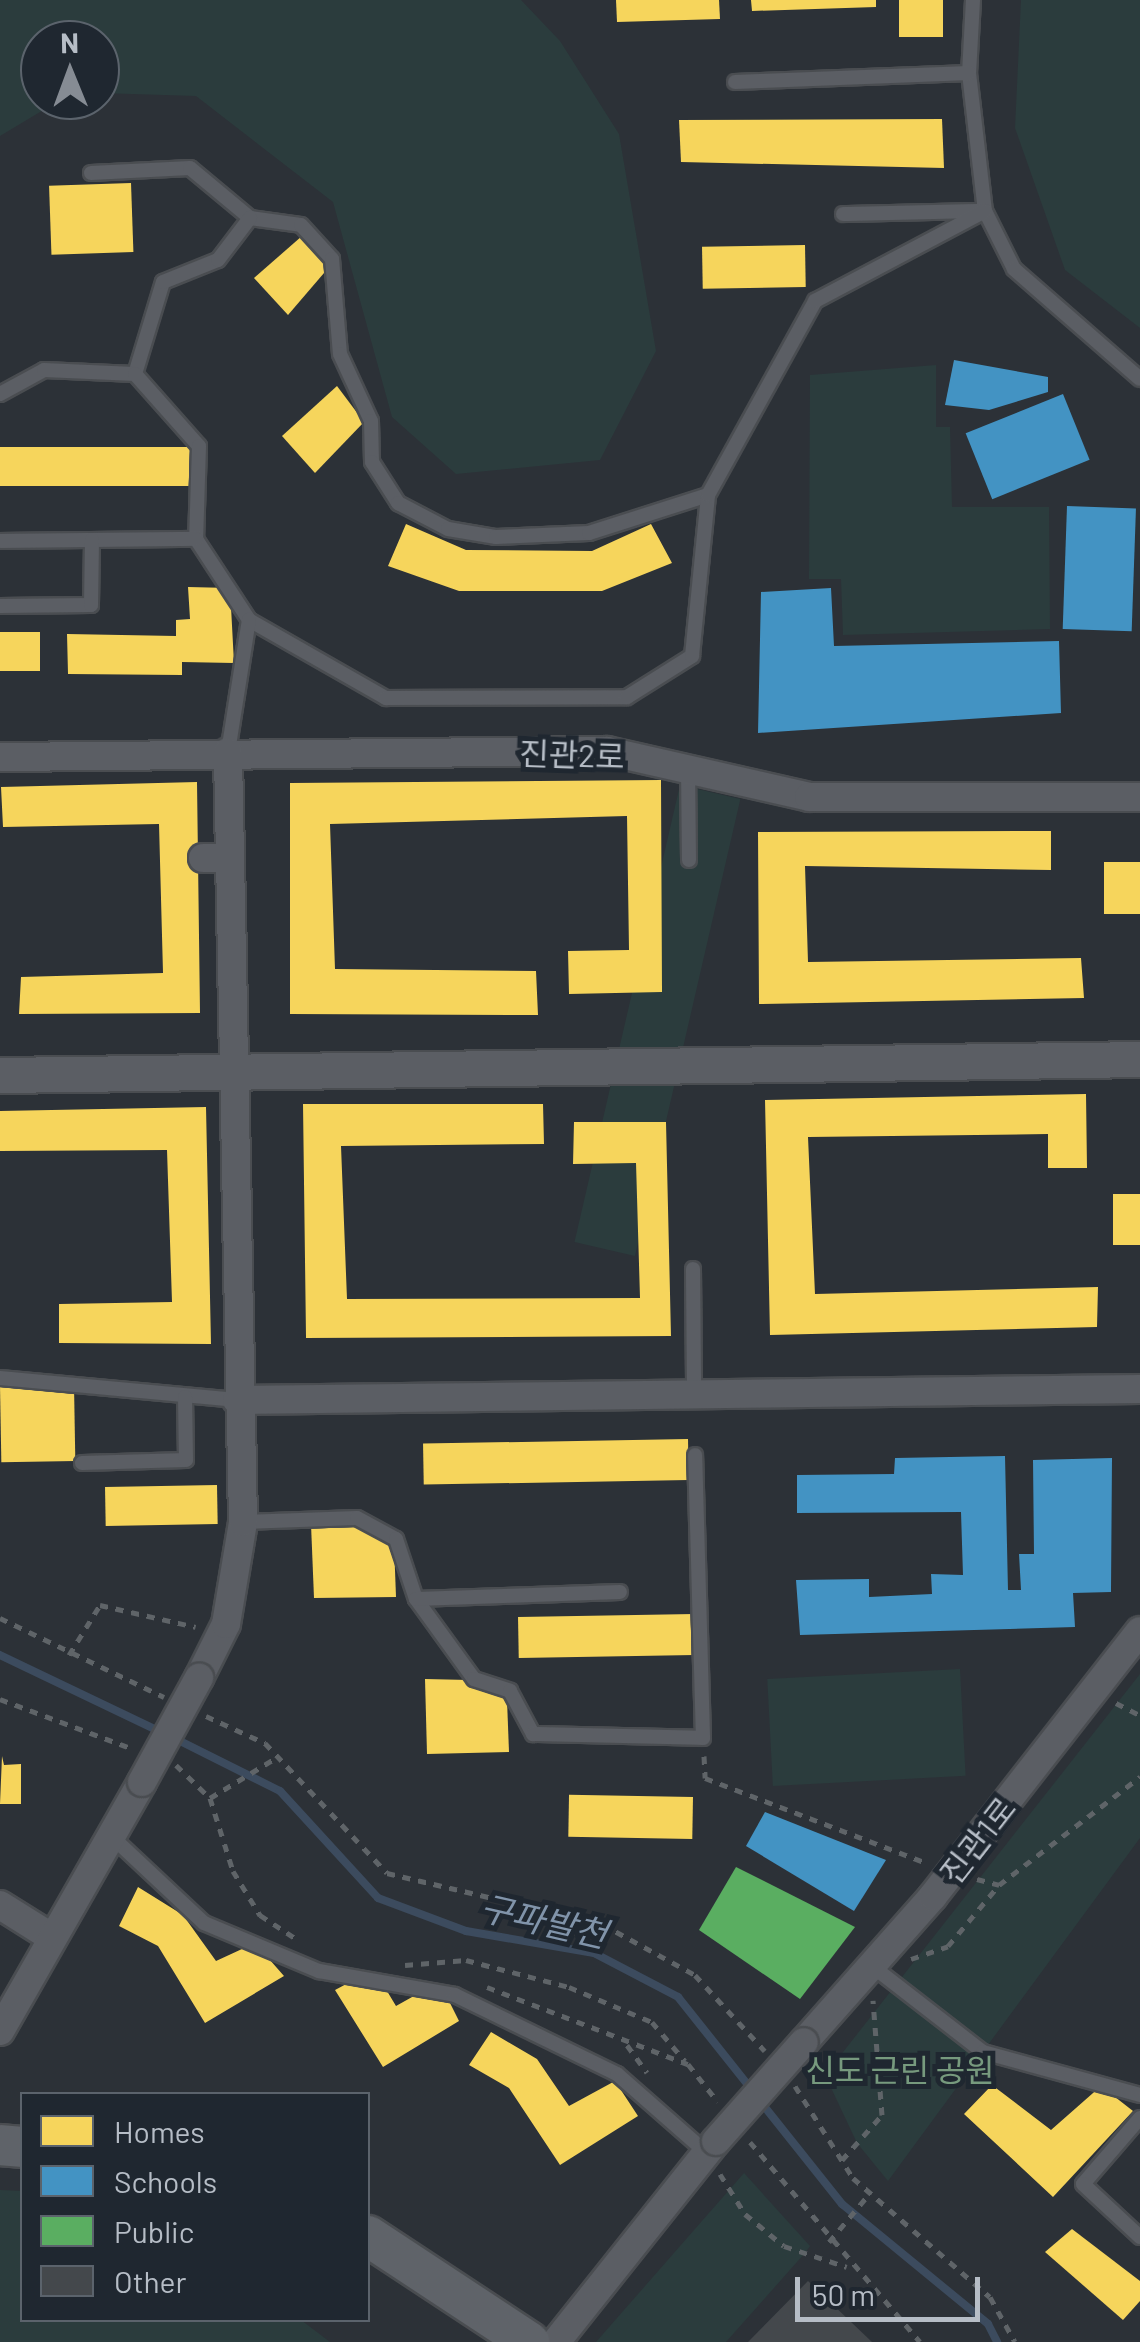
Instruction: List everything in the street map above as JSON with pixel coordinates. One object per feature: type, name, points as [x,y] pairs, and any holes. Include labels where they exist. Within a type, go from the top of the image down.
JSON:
[{"type":"main road","points":[[370,2237],[529,2342]]},
{"type":"street","name":"진관2로","points":[[0,758],[228,752],[607,751],[688,765],[810,797],[1140,796]]},
{"type":"street","points":[[0,2030],[142,1782],[226,1624],[243,1522],[237,1400],[236,1073],[217,858],[228,752]]},
{"type":"street","points":[[0,1074],[1140,1059]]},
{"type":"street","points":[[237,1400],[1140,1389]]},
{"type":"street","name":"진관1로","points":[[713,2154],[804,2042],[885,1964],[1140,1630]]},
{"type":"street","points":[[0,1905],[51,1937]]},
{"type":"street","points":[[556,2342],[713,2154]]},
{"type":"lane","points":[[972,0],[969,73],[985,211],[1014,269],[1140,379]]},
{"type":"lane","points":[[734,82],[969,73]]},
{"type":"lane","points":[[91,173],[190,168],[250,218],[301,226],[332,259],[340,354],[370,422],[372,462],[398,503],[448,529],[496,537],[589,534],[708,494]]},
{"type":"lane","points":[[842,214],[985,211]]},
{"type":"lane","points":[[0,394],[44,370],[136,374],[199,446],[196,539],[250,620],[386,698],[627,697],[692,656],[708,494],[815,301],[985,211]]},
{"type":"lane","points":[[136,374],[163,282],[218,260],[250,218]]},
{"type":"lane","points":[[0,541],[196,539]]},
{"type":"lane","points":[[0,606],[91,605],[92,540]]},
{"type":"lane","points":[[228,752],[250,620]]},
{"type":"lane","points":[[688,765],[689,860]]},
{"type":"lane","points":[[693,1269],[694,1396]]},
{"type":"lane","points":[[0,1378],[76,1378],[184,1397],[237,1400]]},
{"type":"lane","points":[[82,1463],[186,1460],[184,1397]]},
{"type":"lane","points":[[243,1522],[357,1518],[396,1539],[416,1599],[474,1679],[510,1690],[533,1734],[703,1738],[695,1455]]},
{"type":"lane","points":[[416,1599],[620,1592]]},
{"type":"lane","points":[[111,1836],[204,1922],[318,1971],[455,1995],[617,2074],[713,2154]]},
{"type":"lane","points":[[885,1964],[983,2052],[1140,2095]]},
{"type":"lane","points":[[1140,2118],[1083,2184],[1140,2237]]},
{"type":"path","points":[[69,1655],[100,1605],[208,1630]]},
{"type":"path","points":[[0,1618],[69,1655],[176,1703]]},
{"type":"path","points":[[1110,1698],[1140,1715]]},
{"type":"path","points":[[194,1711],[279,1756],[388,1873],[602,1924],[695,1975],[769,2056]]},
{"type":"path","points":[[703,1738],[704,1778],[937,1868]]},
{"type":"path","points":[[210,1798],[279,1756]]},
{"type":"path","points":[[885,1964],[948,1946],[999,1885],[1140,1776]]},
{"type":"path","points":[[969,1878],[999,1885]]},
{"type":"path","points":[[402,1966],[466,1960],[569,1987],[652,2022],[688,2064]]},
{"type":"path","points":[[842,2160],[882,2115],[879,2019],[870,1995]]},
{"type":"path","points":[[781,2070],[842,2160],[870,2193],[990,2297],[1015,2342]]},
{"type":"path","points":[[713,2154],[745,2214],[784,2246],[848,2268]]},
{"type":"path","points":[[828,2242],[870,2193]]},
{"type":"green space","points":[[0,0],[521,0],[560,41],[619,134],[656,351],[600,460],[456,474],[392,417],[333,202],[196,96],[120,94],[120,20],[20,20],[20,120],[27,120],[0,136]]},
{"type":"green space","points":[[1021,0],[1140,0],[1140,328],[1065,270],[1015,128]]},
{"type":"green space","points":[[936,365],[936,427],[950,427],[952,507],[1049,507],[1050,629],[843,635],[841,579],[809,579],[810,375]]},
{"type":"green space","points":[[680,785],[740,799],[635,1256],[574,1242]]},
{"type":"green space","points":[[960,1669],[966,1776],[773,1786],[767,1679]]},
{"type":"green space","name":"신도 근린 공원","points":[[1140,1674],[1140,1838],[888,2181],[857,2143],[825,2075]]},
{"type":"green space","points":[[744,2173],[810,2246],[805,2253],[726,2342],[596,2342]]},
{"type":"green space","points":[[0,2190],[20,2191],[20,2322],[304,2322],[330,2342],[0,2342]]},
{"type":"building: Homes","points":[[616,0],[719,0],[720,19],[617,22]]},
{"type":"building: Homes","points":[[751,0],[876,0],[876,7],[752,11]]},
{"type":"building: Homes","points":[[899,0],[943,0],[943,37],[899,37]]},
{"type":"building: Homes","points":[[942,119],[944,168],[681,162],[679,120]]},
{"type":"building: Homes","points":[[131,183],[133,252],[51,255],[49,186]]},
{"type":"building: Homes","points":[[302,236],[330,266],[288,315],[254,278]]},
{"type":"building: Homes","points":[[805,245],[806,287],[703,289],[702,247]]},
{"type":"building: Homes","points":[[337,386],[364,422],[315,473],[282,436]]},
{"type":"building: Homes","points":[[0,447],[193,447],[193,486],[0,486]]},
{"type":"building: Homes","points":[[406,524],[466,550],[592,551],[651,524],[672,563],[602,591],[459,591],[388,566]]},
{"type":"building: Homes","points":[[188,587],[230,588],[234,663],[182,662],[182,675],[68,674],[67,634],[176,636],[176,620],[190,619]]},
{"type":"building: Homes","points":[[0,632],[40,632],[40,671],[0,671]]},
{"type":"building: Homes","points":[[661,780],[662,992],[569,994],[568,951],[629,950],[627,816],[330,824],[335,969],[536,971],[538,1015],[290,1014],[290,783]]},
{"type":"building: Homes","points":[[197,782],[200,1013],[19,1014],[21,977],[163,973],[159,824],[3,827],[1,787]]},
{"type":"building: Homes","points":[[1051,831],[1051,870],[805,866],[808,962],[1081,958],[1084,998],[759,1004],[758,832]]},
{"type":"building: Homes","points":[[1104,862],[1140,862],[1140,914],[1104,914]]},
{"type":"building: Homes","points":[[1086,1094],[1087,1168],[1048,1168],[1048,1134],[808,1137],[815,1294],[1098,1287],[1097,1327],[770,1335],[765,1100]]},
{"type":"building: Homes","points":[[303,1104],[543,1104],[544,1144],[341,1146],[347,1299],[640,1298],[636,1163],[573,1164],[574,1122],[666,1122],[671,1336],[306,1338]]},
{"type":"building: Homes","points":[[206,1107],[211,1344],[59,1343],[59,1304],[172,1302],[167,1150],[0,1151],[0,1111]]},
{"type":"building: Homes","points":[[1113,1194],[1140,1194],[1140,1245],[1113,1245]]},
{"type":"building: Homes","points":[[74,1385],[75,1461],[1,1462],[0,1386]]},
{"type":"building: Homes","points":[[688,1439],[689,1480],[424,1485],[423,1444]]},
{"type":"building: Homes","points":[[217,1485],[218,1524],[106,1526],[105,1487]]},
{"type":"building: Homes","points":[[311,1524],[355,1525],[394,1544],[396,1597],[314,1598]]},
{"type":"building: Homes","points":[[694,1614],[695,1655],[519,1658],[518,1617]]},
{"type":"building: Homes","points":[[425,1679],[469,1680],[507,1700],[509,1752],[427,1754]]},
{"type":"building: Homes","points":[[2,1756],[4,1765],[21,1764],[21,1804],[0,1804]]},
{"type":"building: Homes","points":[[569,1795],[693,1797],[692,1839],[568,1837]]},
{"type":"building: Homes","points":[[138,1887],[183,1915],[216,1961],[255,1943],[284,1976],[205,2023],[158,1946],[119,1926]]},
{"type":"building: Homes","points":[[352,1981],[384,1986],[396,2006],[421,1992],[448,1999],[459,2021],[383,2067],[335,1990]]},
{"type":"building: Homes","points":[[491,2032],[537,2059],[569,2106],[615,2081],[638,2116],[560,2165],[509,2088],[469,2065]]},
{"type":"building: Homes","points":[[992,2085],[1051,2130],[1101,2086],[1133,2111],[1053,2197],[964,2114]]},
{"type":"building: Homes","points":[[1072,2229],[1140,2281],[1140,2301],[1123,2320],[1045,2252]]},
{"type":"building: Schools","points":[[954,360],[1048,377],[1048,392],[989,410],[945,405]]},
{"type":"building: Schools","points":[[1063,394],[1090,460],[992,499],[966,433]]},
{"type":"building: Schools","points":[[1067,506],[1136,508],[1132,631],[1063,629]]},
{"type":"building: Schools","points":[[831,588],[834,646],[1059,641],[1061,713],[758,733],[761,592]]},
{"type":"building: Schools","points":[[1005,1456],[1008,1590],[1021,1590],[1019,1554],[1034,1554],[1033,1460],[1112,1458],[1111,1592],[1073,1593],[1075,1627],[800,1635],[796,1580],[869,1579],[869,1597],[932,1594],[931,1574],[963,1575],[961,1512],[797,1513],[797,1475],[894,1474],[895,1458]]},
{"type":"building: Schools","points":[[765,1812],[886,1860],[854,1911],[746,1846]]},
{"type":"building: Public","points":[[736,1867],[855,1927],[800,1999],[699,1930]]},
{"type":"building: Other","points":[[808,2281],[872,2342],[748,2342]]},
{"type":"waterway","name":"구파발천","points":[[0,1655],[161,1732]]},
{"type":"waterway","name":"구파발천","points":[[174,1738],[280,1791],[378,1898],[466,1931],[594,1953],[678,1997],[752,2090]]},
{"type":"waterway","name":"구파발천","points":[[760,2101],[842,2204],[988,2324],[997,2342]]}]
